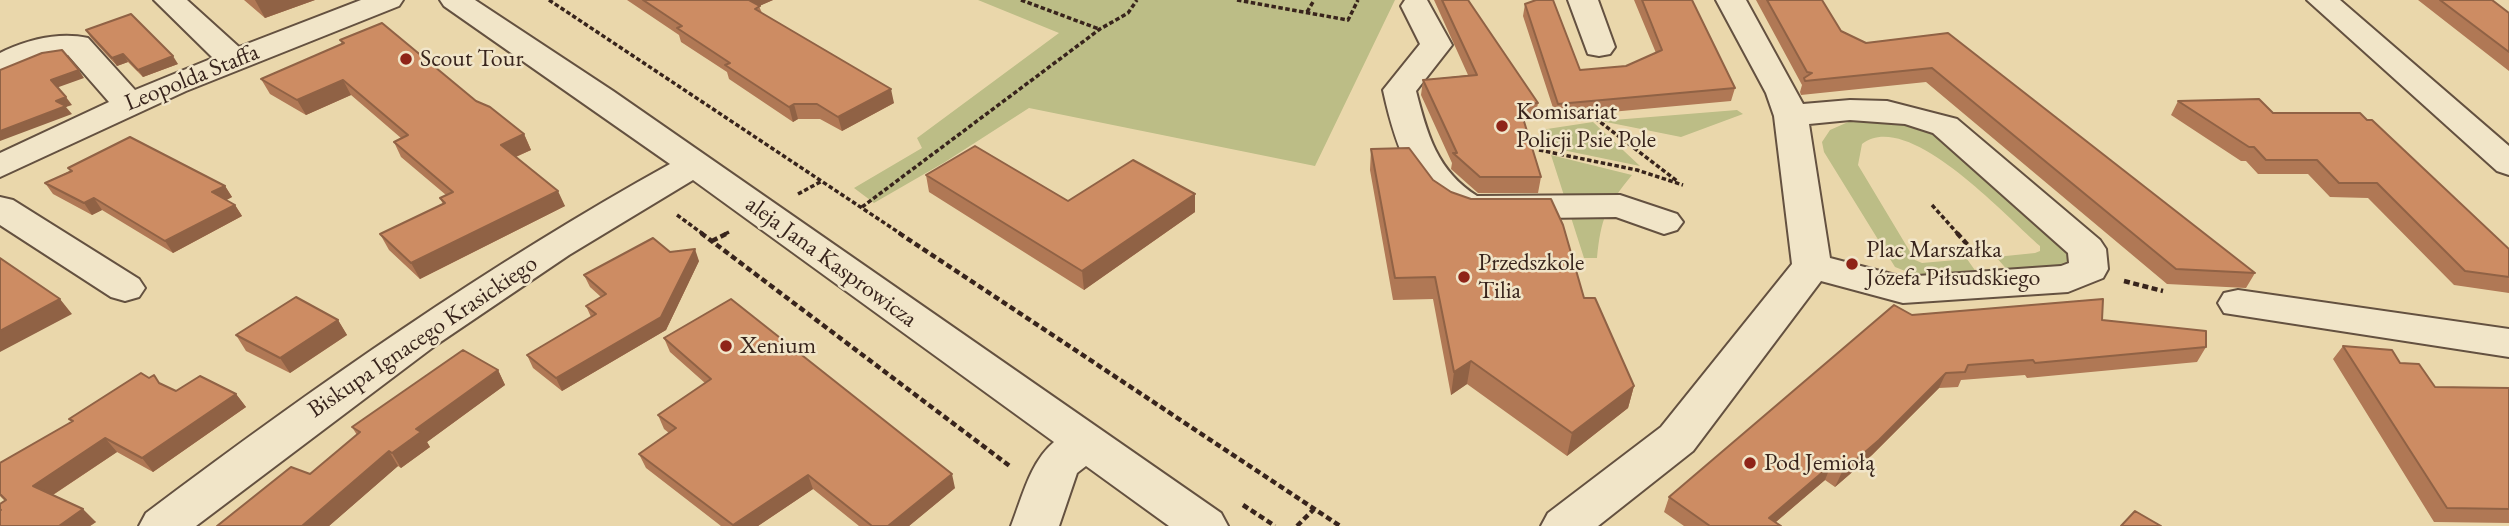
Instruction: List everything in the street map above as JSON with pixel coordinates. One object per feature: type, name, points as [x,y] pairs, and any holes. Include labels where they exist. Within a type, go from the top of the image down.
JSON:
[{"type":"street","points":[[169,0],[234,61]]},
{"type":"street","name":"Leopolda Staffa","points":[[0,166],[129,104],[388,0]]},
{"type":"street","name":"aleja Jana Kasprowicza","points":[[456,0],[695,164],[1204,526]]},
{"type":"street","points":[[1583,0],[1599,47]]},
{"type":"street","points":[[1565,526],[1677,439],[1812,266],[1791,116],[1782,93],[1731,0]]},
{"type":"street","points":[[2322,0],[2509,164]]},
{"type":"street","points":[[1416,6],[1436,45],[1399,90],[1412,147],[1447,195],[1469,208],[1620,206],[1664,222]]},
{"type":"street","points":[[0,68],[19,55],[42,47],[77,45],[129,104]]},
{"type":"street","points":[[1791,116],[1889,109],[1920,116],[1944,126],[2087,249],[2089,269],[2068,279],[1903,290],[1812,266]]},
{"type":"street","name":"Biskupa Ignacego Krasickiego","points":[[163,526],[282,433],[466,302],[695,164]]},
{"type":"street","points":[[0,208],[125,288]]},
{"type":"street","points":[[2238,303],[2509,343]]},
{"type":"street","points":[[1035,526],[1058,464],[1084,442]]},
{"type":"path","points":[[549,0],[604,34],[1340,526]]},
{"type":"path","points":[[1021,0],[1100,29]]},
{"type":"path","points":[[862,207],[1100,29],[1128,13],[1137,0]]},
{"type":"path","points":[[1237,0],[1348,20],[1358,0]]},
{"type":"path","points":[[1307,12],[1313,2]]},
{"type":"path","points":[[1539,150],[1637,170],[1683,186],[1595,118]]},
{"type":"path","points":[[794,195],[822,181]]},
{"type":"path","points":[[1932,205],[2002,284]]},
{"type":"path","points":[[673,213],[804,308],[1020,473]]},
{"type":"path","points":[[1297,526],[1314,509]]},
{"type":"green space","points":[[978,0],[1395,0],[1315,166],[1029,108],[945,162],[874,203],[854,188],[922,148],[917,138],[1059,33]]},
{"type":"green space","points":[[1737,110],[1743,114],[1681,137],[1601,121]]},
{"type":"green space","points":[[1855,119],[1899,120],[1937,134],[2075,252],[2071,259],[2056,268],[2010,273],[1996,257],[2035,253],[2040,251],[2040,246],[1981,191],[1930,153],[1904,141],[1881,137],[1862,144],[1858,165],[1915,260],[1922,263],[1967,259],[1979,276],[1923,278],[1895,267],[1824,152],[1822,142],[1830,130]]},
{"type":"green space","points":[[1593,122],[1640,166],[1548,147],[1542,133],[1547,129]]},
{"type":"green space","points":[[1551,155],[1632,175],[1606,214],[1597,258],[1584,258]]},
{"type":"building","points":[[643,0],[749,0],[760,6],[755,9],[891,89],[838,117],[817,104],[794,104],[789,107],[725,65],[730,63],[677,28],[682,26]]},
{"type":"building","points":[[1442,0],[1468,0],[1538,103],[1519,105],[1541,177],[1480,177],[1453,153],[1457,153],[1423,80],[1477,75]]},
{"type":"building","points":[[1536,0],[1553,0],[1580,70],[1626,66],[1662,50],[1642,0],[1692,0],[1735,88],[1558,104],[1525,4]]},
{"type":"building","points":[[1767,0],[1822,0],[1841,31],[1866,43],[1948,33],[2255,273],[2176,269],[1932,68],[1805,81],[1804,78],[1812,73],[1807,72]]},
{"type":"building","points":[[2440,0],[2492,0],[2509,13],[2509,52]]},
{"type":"building","points":[[131,14],[173,56],[138,70],[123,54],[112,58],[86,30]]},
{"type":"building","points":[[382,23],[476,101],[490,107],[524,134],[501,145],[558,191],[411,263],[380,234],[445,203],[440,198],[453,192],[394,142],[408,135],[343,80],[297,100],[261,79],[344,43],[340,40]]},
{"type":"building","points":[[62,50],[79,70],[51,80],[66,97],[56,101],[66,106],[0,131],[0,70],[42,53]]},
{"type":"building","points":[[2259,99],[2273,113],[2360,113],[2367,120],[2372,120],[2509,249],[2509,277],[2465,271],[2377,183],[2339,183],[2317,160],[2266,160],[2254,147],[2249,147],[2178,101]]},
{"type":"building","points":[[130,137],[225,186],[212,192],[235,205],[165,241],[94,198],[84,203],[45,183],[72,171],[68,168]]},
{"type":"building","points":[[975,146],[1068,201],[1133,160],[1195,194],[1082,271],[926,175]]},
{"type":"building","points":[[1409,148],[1433,180],[1451,192],[1471,199],[1551,199],[1563,225],[1584,298],[1595,298],[1634,386],[1572,433],[1471,361],[1454,372],[1435,277],[1395,278],[1371,149]]},
{"type":"building","points":[[653,238],[670,252],[695,249],[661,317],[556,378],[527,355],[596,314],[586,306],[606,294],[584,275]]},
{"type":"building","points":[[0,258],[60,299],[0,331]]},
{"type":"building","points":[[296,297],[338,320],[280,358],[236,335]]},
{"type":"building","points":[[731,299],[952,474],[888,526],[872,526],[808,475],[733,525],[639,454],[676,428],[658,415],[711,379],[664,338]]},
{"type":"building","points":[[2103,299],[2102,320],[2206,331],[2206,347],[2035,363],[2033,360],[1968,365],[1965,372],[1946,373],[1879,440],[1842,472],[1831,465],[1769,518],[1781,526],[1710,526],[1669,497],[1894,305],[1912,315]]},
{"type":"building","points":[[2343,346],[2392,350],[2400,363],[2419,364],[2435,387],[2509,388],[2509,509],[2447,508]]},
{"type":"building","points":[[463,350],[498,370],[416,429],[421,432],[392,453],[389,451],[302,526],[217,526],[291,467],[310,474],[360,432],[352,427]]},
{"type":"building","points":[[141,373],[149,378],[154,375],[159,383],[176,391],[200,376],[236,394],[142,458],[105,438],[33,486],[83,509],[59,526],[0,526],[0,504],[6,500],[0,494],[0,463],[73,421],[69,419]]},
{"type":"building","points":[[2135,511],[2161,526],[2121,526]]},
{"type":"place","name":"Scout Tour","points":[[406,59]]},
{"type":"place","name":"Komisariat Policji Psie Pole","points":[[1502,126]]},
{"type":"place","name":"Plac Marszałka Józefa Piłsudskiego","points":[[1852,264]]},
{"type":"place","name":"Przedszkole Tilia","points":[[1464,277]]},
{"type":"place","name":"Xenium","points":[[726,346]]},
{"type":"place","name":"Pod Jemiołą","points":[[1750,463]]}]
